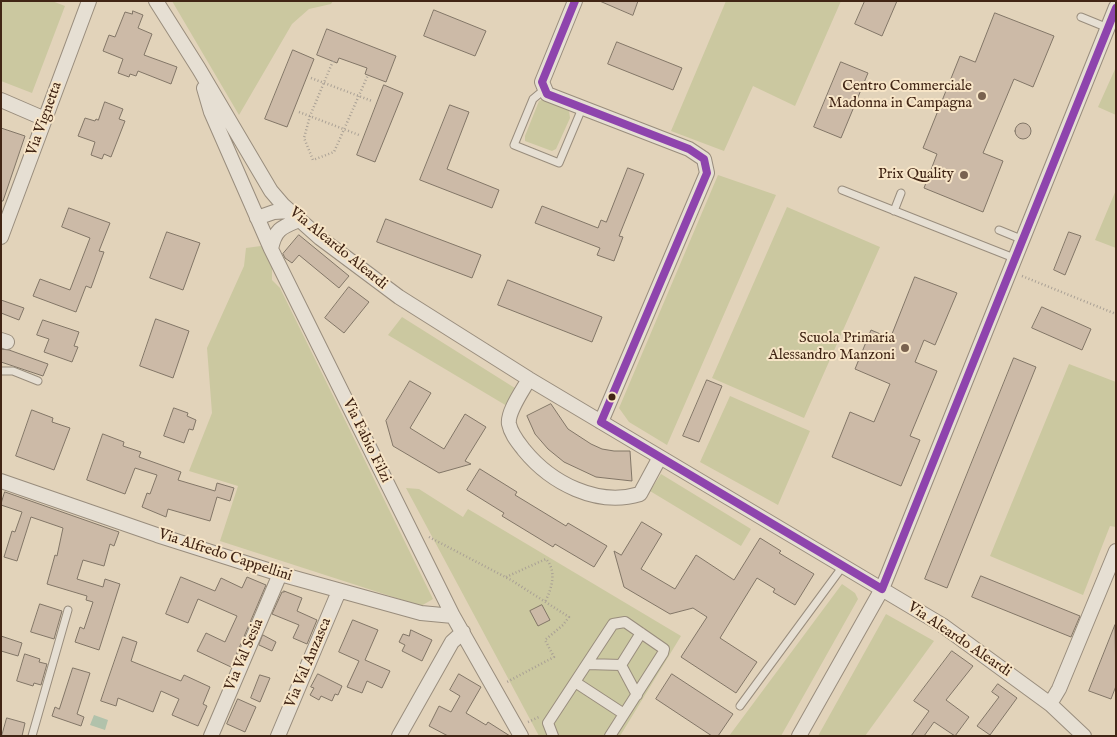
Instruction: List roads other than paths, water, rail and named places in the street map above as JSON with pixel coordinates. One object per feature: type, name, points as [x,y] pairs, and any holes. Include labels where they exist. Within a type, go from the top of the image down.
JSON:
[{"type":"street","name":"Via Vignetta","points":[[1,237],[89,1]]},
{"type":"street","points":[[156,1],[199,69]]},
{"type":"street","points":[[575,1],[542,82],[547,94],[583,106],[690,149],[704,159],[707,173],[601,422]]},
{"type":"street","points":[[799,736],[882,589],[1116,7]]},
{"type":"street","name":"Via Aleardo Aleardi","points":[[199,69],[271,191],[295,216],[369,276],[529,379],[942,625],[1050,704],[1084,736]]},
{"type":"street","name":"Via Fabio Filzi","points":[[199,69],[211,112],[256,218],[453,616],[520,736]]},
{"type":"street","points":[[1,100],[45,119]]},
{"type":"street","points":[[256,218],[279,211],[295,216]]},
{"type":"street","points":[[271,249],[280,228],[295,216]]},
{"type":"street","points":[[256,218],[267,225],[280,228]]},
{"type":"street","points":[[529,379],[509,416],[509,425],[514,437],[527,453],[542,469],[560,481],[594,496],[627,498],[640,494],[660,457]]},
{"type":"street","name":"Via Alfredo Cappellini","points":[[1,480],[157,535],[280,574],[421,614],[453,616]]},
{"type":"street","points":[[1050,704],[1059,689],[1116,551]]},
{"type":"street","name":"Via Val Sesia","points":[[211,736],[280,574]]},
{"type":"street","name":"Via Val Anzasca","points":[[278,736],[339,591]]},
{"type":"street","points":[[554,736],[548,724],[613,624],[625,622],[664,649],[610,736]]},
{"type":"street","points":[[399,736],[452,642],[463,632]]},
{"type":"street","points":[[621,665],[641,633]]},
{"type":"street","points":[[587,664],[621,665]]},
{"type":"street","points":[[621,665],[637,695]]},
{"type":"street","points":[[575,682],[624,714]]},
{"type":"lane","points":[[1081,17],[1108,28]]},
{"type":"lane","points":[[546,89],[533,99],[514,145],[559,163],[583,106]]},
{"type":"lane","points":[[842,190],[894,211],[1012,265]]},
{"type":"lane","points":[[894,211],[901,193]]},
{"type":"lane","points":[[998,230],[1022,239]]},
{"type":"lane","points":[[1,371],[13,371],[38,381]]},
{"type":"lane","points":[[740,706],[843,566]]},
{"type":"lane","points":[[32,736],[68,610]]},
{"type":"place","name":"Centro Commerciale Madonna in Campagna","points":[[982,96]]},
{"type":"place","name":"Prix Quality","points":[[964,175]]},
{"type":"place","name":"Scuola Primaria Alessandro Manzoni","points":[[905,348]]}]
